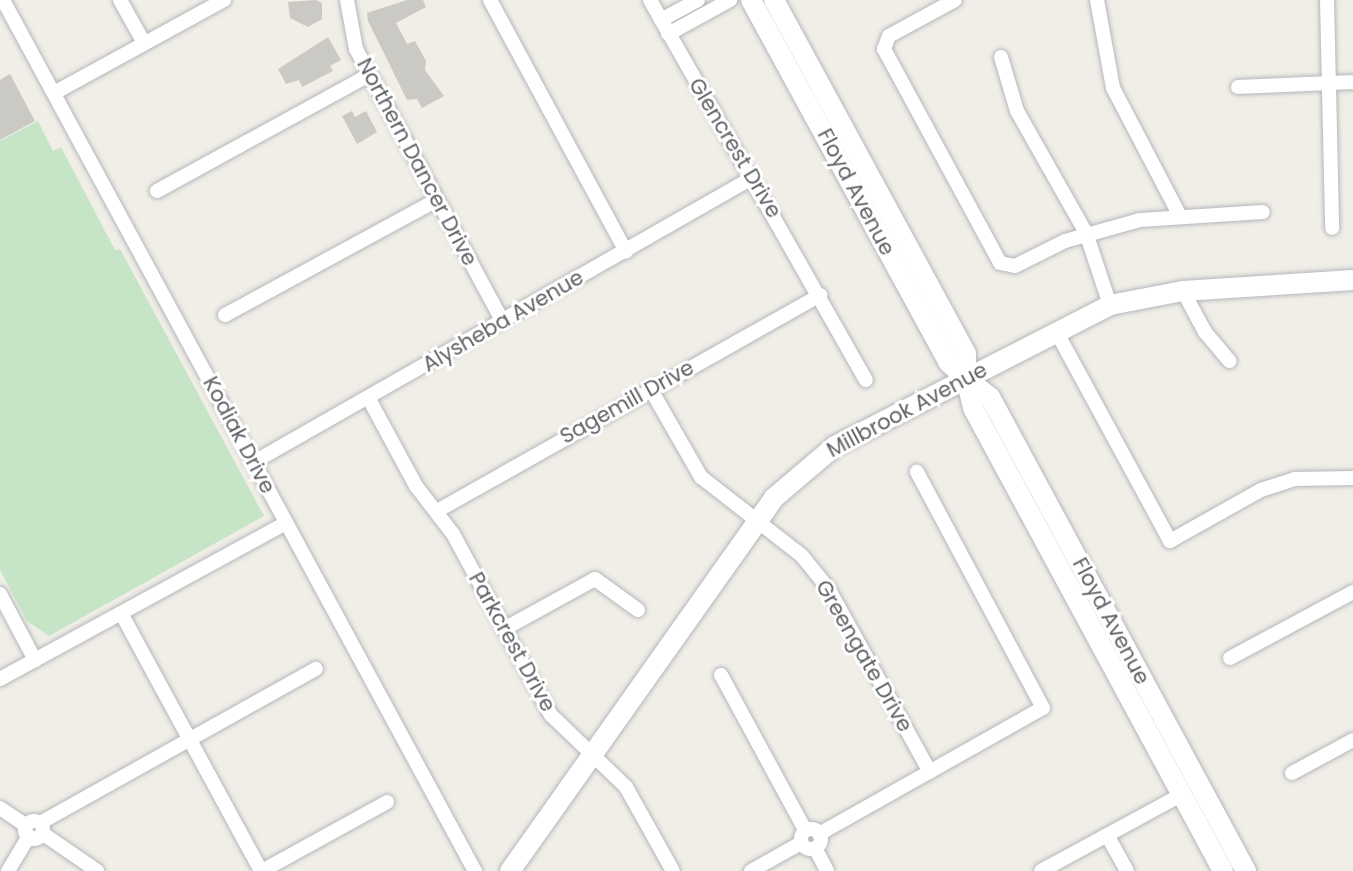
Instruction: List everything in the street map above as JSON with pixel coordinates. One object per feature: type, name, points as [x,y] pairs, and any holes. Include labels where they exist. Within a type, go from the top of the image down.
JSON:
[{"type":"street","name":"Kodiak Drive","points":[[3,0],[475,871]]},
{"type":"street","points":[[120,0],[144,43]]},
{"type":"street","points":[[54,93],[224,0]]},
{"type":"street","name":"Northern Dancer Drive","points":[[347,0],[350,30],[369,75],[502,320]]},
{"type":"street","points":[[490,0],[626,252]]},
{"type":"street","name":"Glencrest Drive","points":[[650,0],[820,295],[866,380]]},
{"type":"street","points":[[661,20],[698,0]]},
{"type":"street","points":[[668,34],[730,0]]},
{"type":"street","name":"Floyd Avenue","points":[[774,0],[966,353],[966,379],[973,408],[1223,871]]},
{"type":"street","points":[[955,0],[885,42],[1005,267],[1086,233],[1180,216],[1263,212]]},
{"type":"street","points":[[1097,0],[1113,88],[1180,216]]},
{"type":"street","points":[[1327,0],[1332,228]]},
{"type":"street","name":"Floyd Avenue","points":[[751,2],[948,362],[990,397],[1246,871]]},
{"type":"street","points":[[1001,57],[1017,111],[1086,233],[1110,305]]},
{"type":"street","points":[[156,191],[369,75]]},
{"type":"street","points":[[1238,87],[1353,82]]},
{"type":"street","name":"Alysheba Avenue","points":[[254,462],[369,399],[502,320],[626,252],[752,178]]},
{"type":"street","points":[[225,315],[437,200]]},
{"type":"street","name":"Millbrook Avenue","points":[[510,871],[594,756],[757,521],[789,482],[835,446],[1110,305],[1183,291],[1353,280]]},
{"type":"street","points":[[1183,291],[1205,332],[1229,361]]},
{"type":"street","name":"Sagemill Drive","points":[[436,511],[650,388],[820,295]]},
{"type":"street","points":[[1056,331],[1170,541],[1261,490],[1295,479],[1353,478]]},
{"type":"street","name":"Greengate Drive","points":[[650,388],[701,477],[802,556],[828,588],[930,772]]},
{"type":"street","name":"Parkcrest Drive","points":[[369,399],[416,486],[436,511],[558,724],[626,787],[673,871]]},
{"type":"street","points":[[751,871],[1043,708],[917,472]]},
{"type":"street","points":[[0,679],[286,523]]},
{"type":"street","points":[[504,629],[595,579],[638,610]]},
{"type":"street","points":[[1230,658],[1353,592]]},
{"type":"street","points":[[0,594],[35,660]]},
{"type":"street","points":[[120,613],[262,871],[387,802]]},
{"type":"street","points":[[8,871],[34,830],[189,738],[316,669]]},
{"type":"street","points":[[721,675],[827,871]]},
{"type":"street","points":[[1292,773],[1353,740]]},
{"type":"street","points":[[1041,871],[1181,795]]},
{"type":"street","points":[[0,808],[97,871]]},
{"type":"street","points":[[1107,835],[1127,871]]},
{"type":"green space","points":[[38,121],[53,151],[61,147],[115,250],[120,249],[264,516],[49,636],[27,621],[0,570],[0,141]]},
{"type":"building","points":[[316,0],[322,3],[322,19],[308,27],[290,18],[288,2]]},
{"type":"building","points":[[407,0],[423,0],[426,7],[396,23],[407,44],[415,41],[426,61],[425,70],[444,96],[422,108],[417,99],[407,100],[368,21],[367,13]]},
{"type":"building","points":[[328,37],[341,60],[330,66],[333,71],[302,87],[299,80],[286,84],[278,69]]},
{"type":"building","points":[[10,74],[35,121],[0,140],[0,80]]},
{"type":"building","points":[[352,111],[355,117],[366,111],[377,132],[357,144],[342,116]]}]
